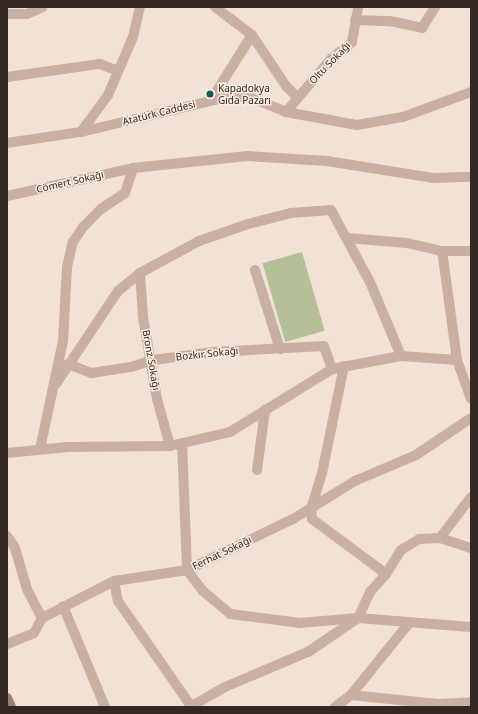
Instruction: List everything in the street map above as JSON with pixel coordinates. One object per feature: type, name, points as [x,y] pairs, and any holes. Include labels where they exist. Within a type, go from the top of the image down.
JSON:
[{"type":"main road","points":[[7,698],[11,707]]},
{"type":"street","points":[[7,14],[26,14],[43,7]]},
{"type":"street","points":[[81,132],[108,94],[133,37],[140,7]]},
{"type":"street","points":[[215,7],[252,35],[286,86],[298,98]]},
{"type":"street","name":"Oltu Sokağı","points":[[286,112],[331,59],[352,42],[358,7]]},
{"type":"street","points":[[356,20],[390,21],[422,28],[435,7]]},
{"type":"street","points":[[211,100],[252,35]]},
{"type":"street","points":[[7,77],[100,64],[118,71]]},
{"type":"street","name":"Atatürk Caddesi","points":[[7,143],[81,132],[231,96],[252,98],[286,112],[357,125],[403,117],[471,92]]},
{"type":"street","name":"Cömert Sokağı","points":[[7,196],[133,168],[247,156],[327,160],[433,178],[471,177]]},
{"type":"street","points":[[40,449],[50,393],[63,341],[67,267],[73,242],[83,227],[100,209],[125,193],[133,168]]},
{"type":"street","points":[[50,393],[118,290],[140,273],[199,241],[248,224],[291,213],[331,210],[347,238],[393,331],[401,356]]},
{"type":"street","points":[[347,238],[407,243],[442,251],[471,251]]},
{"type":"street","points":[[442,251],[457,360],[471,399]]},
{"type":"street","points":[[255,270],[280,349]]},
{"type":"street","name":"Bronz Sokağı","points":[[140,273],[143,317],[153,360],[157,399],[170,446]]},
{"type":"street","name":"Bozkır Sokağı","points":[[68,364],[92,373],[131,367],[153,360],[213,352],[324,346],[332,369]]},
{"type":"street","points":[[7,453],[40,449],[170,446],[230,432],[332,369],[401,356],[457,360]]},
{"type":"street","points":[[344,366],[322,473],[311,508],[312,519],[386,574]]},
{"type":"street","points":[[257,470],[265,410]]},
{"type":"street","name":"Ferhat Sokağı","points":[[42,618],[114,581],[186,570],[311,508],[355,480],[416,454],[471,418]]},
{"type":"street","points":[[182,443],[186,570],[203,591],[230,614],[300,623],[358,618],[471,627]]},
{"type":"street","points":[[440,538],[471,497]]},
{"type":"street","points":[[7,536],[15,548],[27,589],[42,618],[34,633],[7,644]]},
{"type":"street","points":[[114,581],[118,601],[191,707],[225,686],[308,652],[358,618],[370,592],[386,574],[401,550],[419,539],[440,538],[471,548]]},
{"type":"street","points":[[63,606],[105,707]]},
{"type":"street","points":[[335,707],[351,695],[409,623]]},
{"type":"street","points":[[351,695],[408,704],[471,702]]},
{"type":"green space","points":[[302,252],[325,331],[285,342],[263,263]]},
{"type":"place","name":"Kapadokya Gıda Pazarı","points":[[210,94]]}]
